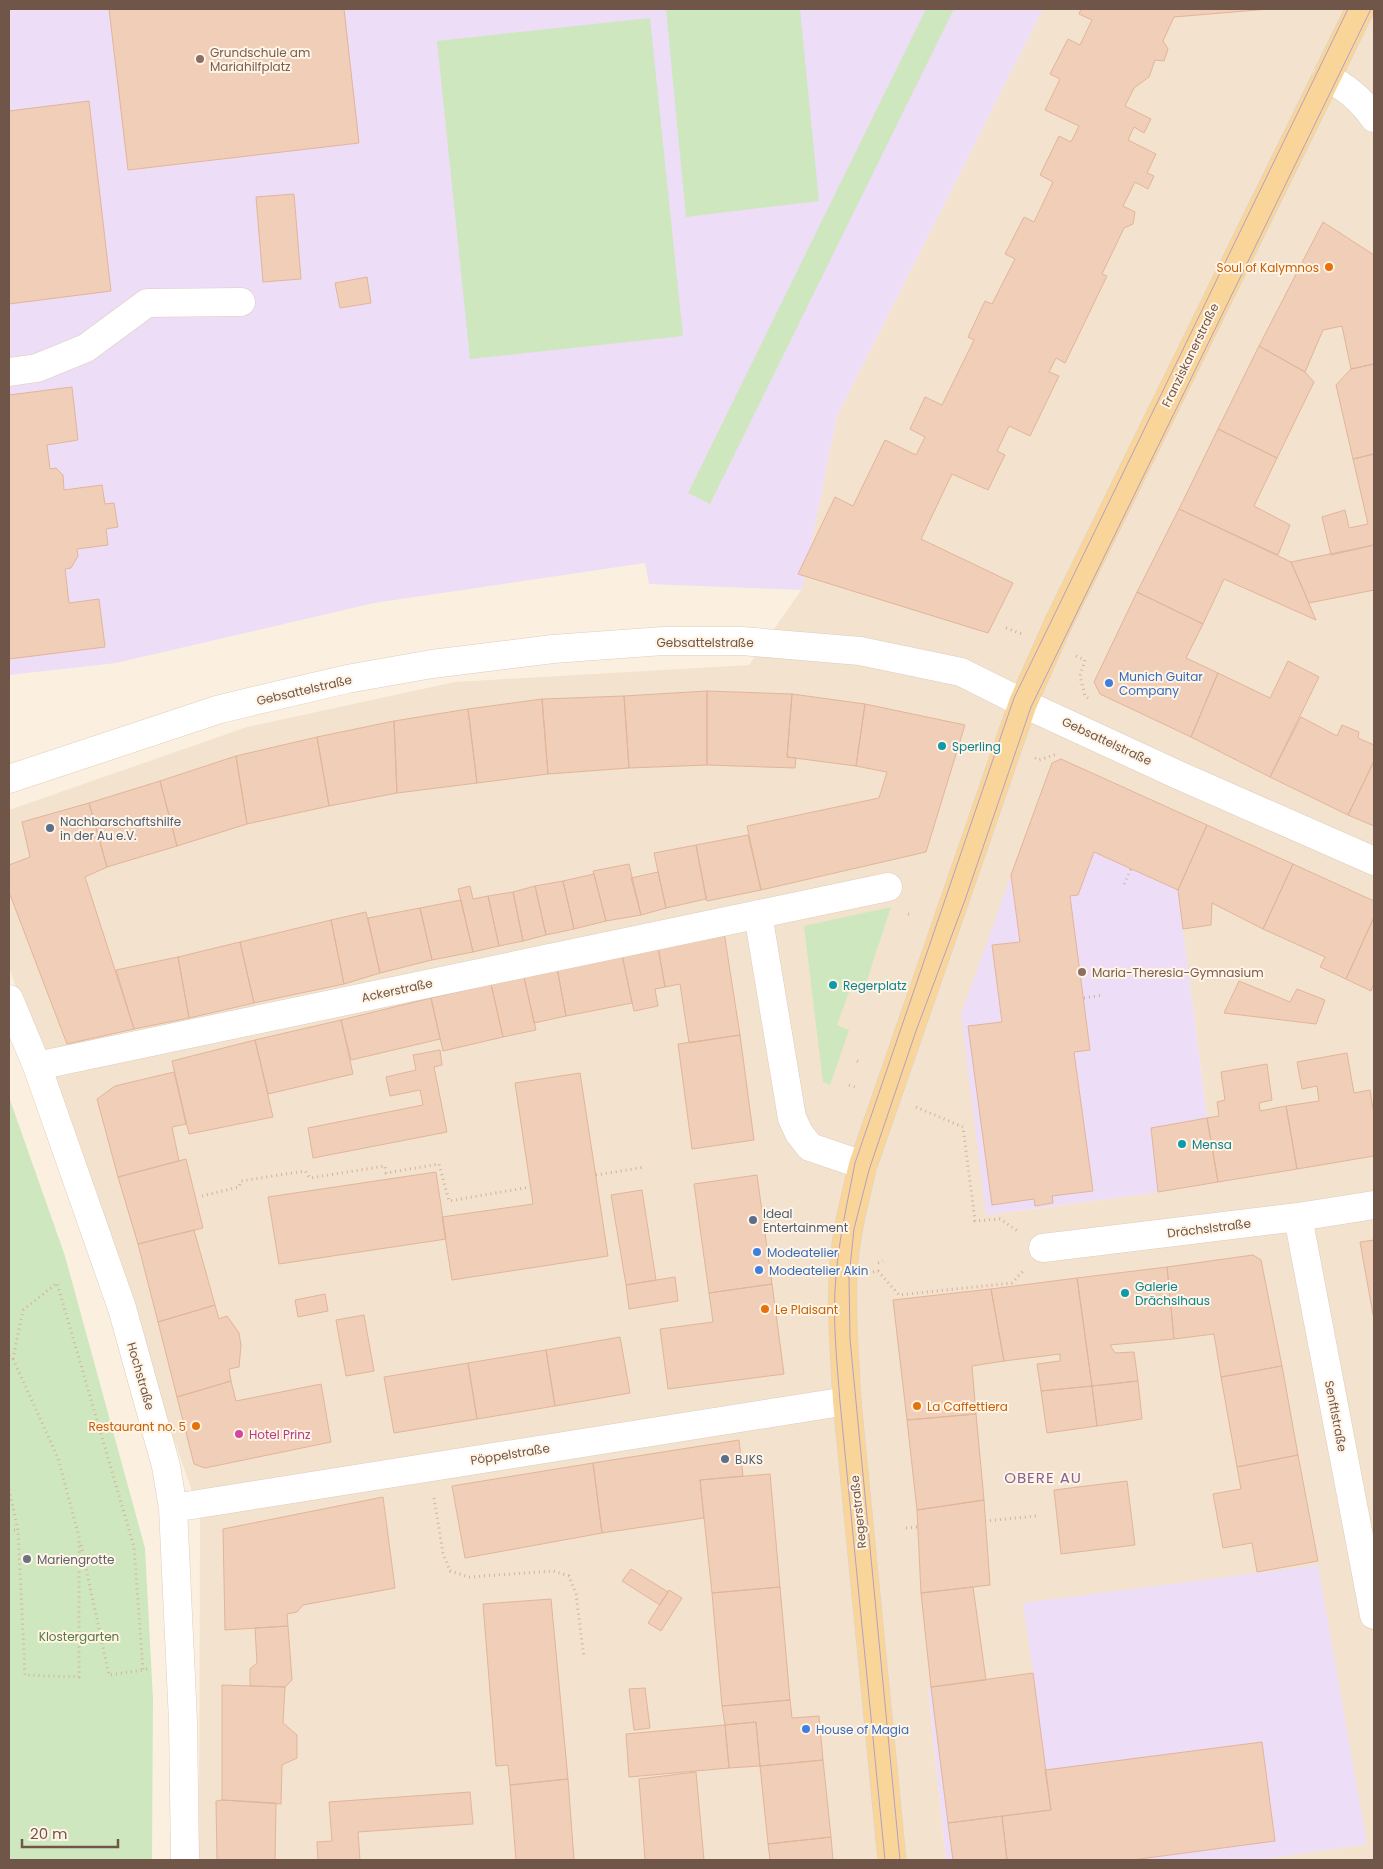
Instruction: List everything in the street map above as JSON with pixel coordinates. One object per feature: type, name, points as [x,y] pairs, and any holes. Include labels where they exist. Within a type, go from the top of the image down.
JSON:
[{"type":"main road","name":"Franziskanerstraße","points":[[1023,703],[1057,626],[1360,9]]},
{"type":"main road","points":[[863,1165],[1023,703]]},
{"type":"main road","name":"Regerstraße","points":[[863,1165],[848,1230],[843,1278],[847,1401],[892,1860]]},
{"type":"street","points":[[1326,77],[1364,103],[1374,118]]},
{"type":"street","points":[[9,372],[37,368],[86,348],[147,304],[241,302]]},
{"type":"street","name":"Gebsattelstraße","points":[[9,779],[220,709],[347,679],[441,662],[553,649],[662,640],[742,641],[860,651],[961,672],[1176,774],[1374,861]]},
{"type":"street","points":[[863,1165],[810,1147],[799,1133],[792,1118],[758,914],[888,887]]},
{"type":"street","name":"Ackerstraße","points":[[36,1066],[758,914]]},
{"type":"street","name":"Hochstraße","points":[[9,999],[36,1066],[122,1308],[166,1466],[173,1508],[182,1721],[185,1860]]},
{"type":"street","name":"Drächslstraße","points":[[1043,1248],[1298,1217],[1374,1205]]},
{"type":"street","name":"Senftlstraße","points":[[1298,1217],[1374,1615]]},
{"type":"street","name":"Pöppelstraße","points":[[173,1508],[847,1401]]},
{"type":"path","points":[[1085,660],[1080,676],[1085,696],[1092,702]]},
{"type":"path","points":[[1124,884],[1131,869]]},
{"type":"path","points":[[1084,998],[1104,995]]},
{"type":"path","points":[[843,1278],[878,1271],[899,1295],[934,1294],[1012,1283],[1043,1248],[1000,1219],[975,1221],[963,1127],[916,1107]]},
{"type":"path","points":[[202,1196],[239,1187],[241,1182],[305,1171],[310,1178],[385,1166],[386,1173],[438,1164],[449,1201],[530,1187]]},
{"type":"path","points":[[596,1175],[645,1167]]},
{"type":"path","points":[[878,1263],[883,1261]]},
{"type":"path","points":[[13,1359],[24,1310],[57,1283],[134,1547],[143,1670]]},
{"type":"path","points":[[9,1356],[13,1359],[58,1458],[79,1537],[109,1675],[152,1667]]},
{"type":"path","points":[[429,1468],[443,1553],[450,1571],[469,1577],[552,1571],[569,1576],[576,1594],[584,1658]]},
{"type":"path","points":[[9,1489],[18,1530],[25,1674],[79,1677],[79,1537]]},
{"type":"path","points":[[985,1521],[1037,1516]]},
{"type":"path","points":[[906,1528],[918,1527]]},
{"type":"path","points":[[9,1530],[18,1530]]},
{"type":"shaded area","points":[[9,9],[1043,9],[837,416],[802,590],[649,584],[645,563],[374,603],[116,663],[9,675]]},
{"type":"shaded area","points":[[1043,9],[1374,9],[1374,1860],[1259,1860],[1367,1844],[1033,1673],[928,1688],[946,1860],[199,1860],[200,1514],[9,967],[9,810],[247,727],[455,682],[749,665],[802,589],[837,416]],"holes":[[[1207,826],[1178,890],[1217,1182],[1152,1193],[987,1215]]]},
{"type":"shaded area","name":"Maria-Theresia-Gymnasium","points":[[1061,759],[1207,825],[1178,890],[1207,1118],[1218,1182],[1152,1193],[986,1215],[961,1014],[1052,763]]},
{"type":"shaded area","points":[[1318,1565],[1367,1844],[1259,1860],[946,1860],[928,1687],[1033,1673],[1023,1603]]},
{"type":"green space","points":[[666,9],[800,9],[819,201],[686,217]]},
{"type":"green space","points":[[926,9],[954,9],[710,504],[688,493]]},
{"type":"green space","points":[[650,18],[683,336],[470,359],[437,41]]},
{"type":"green space","points":[[891,907],[865,986],[853,981],[837,1025],[849,1030],[830,1085],[823,1082],[804,926]]},
{"type":"green space","name":"Klostergarten","points":[[9,1097],[65,1256],[145,1548],[153,1699],[152,1860],[9,1860]]},
{"type":"building","points":[[109,9],[344,9],[359,143],[128,170]]},
{"type":"building","points":[[1081,9],[1269,9],[1174,17],[1163,41],[1168,49],[1164,61],[1155,60],[1149,77],[1134,88],[1125,106],[1151,119],[1144,133],[1134,127],[1128,140],[1156,154],[1147,173],[1154,176],[1148,189],[1135,182],[1123,206],[1135,212],[1133,224],[1124,228],[1102,274],[1107,276],[1065,363],[1056,358],[1049,372],[1059,376],[1030,436],[1009,426],[997,451],[1005,455],[988,490],[952,474],[921,539],[1013,583],[988,633],[798,574],[835,497],[853,506],[885,440],[916,455],[925,437],[910,429],[925,397],[942,405],[974,340],[968,337],[985,301],[992,304],[1015,259],[1005,254],[1024,217],[1034,222],[1053,182],[1040,175],[1059,136],[1071,142],[1079,126],[1045,110],[1060,79],[1050,74],[1068,39],[1080,45],[1092,20],[1079,14]]},
{"type":"building","points":[[89,101],[111,291],[9,304],[9,111]]},
{"type":"building","points":[[294,194],[301,279],[263,282],[256,197]]},
{"type":"building","points":[[1323,222],[1374,255],[1374,364],[1351,369],[1342,326],[1323,330],[1305,372],[1259,346]]},
{"type":"building","points":[[367,277],[371,303],[340,308],[335,283]]},
{"type":"building","points":[[1259,346],[1305,372],[1314,382],[1277,458],[1218,429]]},
{"type":"building","points":[[1374,364],[1374,454],[1353,459],[1336,385],[1351,369]]},
{"type":"building","points":[[72,387],[78,440],[47,445],[50,469],[56,468],[63,475],[64,490],[102,485],[105,504],[114,503],[118,527],[106,529],[108,545],[77,549],[78,556],[71,568],[65,569],[69,603],[99,599],[105,647],[9,659],[9,395]]},
{"type":"building","points":[[1218,429],[1277,458],[1254,506],[1290,525],[1278,555],[1179,509]]},
{"type":"building","points":[[1374,454],[1374,545],[1331,555],[1322,517],[1345,510],[1349,528],[1368,524],[1353,459]]},
{"type":"building","points":[[1179,509],[1291,562],[1316,620],[1224,579],[1203,624],[1137,592]]},
{"type":"building","points":[[1374,545],[1374,590],[1309,603],[1291,562]]},
{"type":"building","points":[[1137,592],[1203,624],[1186,658],[1218,673],[1191,737],[1100,694],[1094,682]]},
{"type":"building","points":[[1288,661],[1319,677],[1270,777],[1191,737],[1218,673],[1270,698]]},
{"type":"building","points":[[707,691],[707,765],[629,768],[624,696]]},
{"type":"building","points":[[707,691],[792,694],[787,757],[796,758],[795,768],[707,765]]},
{"type":"building","points":[[792,694],[865,704],[856,766],[787,757]]},
{"type":"building","points":[[624,696],[629,768],[548,774],[542,699]]},
{"type":"building","points":[[542,699],[548,774],[477,783],[468,709]]},
{"type":"building","points":[[865,704],[965,725],[926,852],[761,890],[747,826],[879,798],[887,772],[856,766]]},
{"type":"building","points":[[468,709],[477,783],[397,793],[394,721]]},
{"type":"building","points":[[1301,717],[1337,736],[1342,725],[1359,732],[1358,738],[1374,745],[1374,761],[1348,815],[1270,777]]},
{"type":"building","points":[[394,721],[397,793],[329,806],[317,737]]},
{"type":"building","points":[[317,737],[329,806],[247,824],[236,756]]},
{"type":"building","points":[[236,756],[247,824],[177,846],[160,781]]},
{"type":"building","points":[[1061,759],[1207,825],[1178,890],[1094,852],[1078,895],[1070,896],[1090,1050],[1074,1052],[1093,1191],[1052,1196],[1053,1203],[1035,1206],[1034,1199],[992,1205],[968,1026],[1002,1022],[992,945],[1020,942],[1011,875],[1052,763]]},
{"type":"building","points":[[1374,761],[1374,826],[1348,815]]},
{"type":"building","points":[[160,781],[177,846],[107,867],[89,803]]},
{"type":"building","points":[[89,803],[107,867],[85,877],[134,1029],[67,1044],[9,892],[9,865],[30,857],[22,822]]},
{"type":"building","points":[[1207,825],[1293,864],[1263,929],[1212,903],[1211,925],[1183,929],[1178,890]]},
{"type":"building","points":[[748,835],[761,890],[707,901],[696,845]]},
{"type":"building","points":[[696,845],[706,899],[666,908],[654,853]]},
{"type":"building","points":[[629,864],[641,915],[606,921],[593,871]]},
{"type":"building","points":[[1293,864],[1374,901],[1374,917],[1346,979],[1320,967],[1325,957],[1263,929]]},
{"type":"building","points":[[658,872],[666,908],[641,915],[631,878]]},
{"type":"building","points":[[594,874],[606,921],[574,929],[563,881]]},
{"type":"building","points":[[563,881],[574,929],[546,935],[535,886]]},
{"type":"building","points":[[470,886],[473,899],[488,896],[499,946],[473,952],[458,889]]},
{"type":"building","points":[[535,886],[546,935],[523,941],[513,892]]},
{"type":"building","points":[[513,892],[523,941],[499,946],[488,896]]},
{"type":"building","points":[[461,900],[473,952],[432,960],[420,908]]},
{"type":"building","points":[[420,908],[432,960],[380,973],[368,918]]},
{"type":"building","points":[[366,912],[380,973],[344,984],[331,920]]},
{"type":"building","points":[[1374,917],[1374,983],[1371,991],[1346,979]]},
{"type":"building","points":[[331,920],[344,984],[254,1003],[240,942]]},
{"type":"building","points":[[724,932],[740,1035],[689,1043],[680,984],[665,987],[658,947]]},
{"type":"building","points":[[240,942],[254,1003],[189,1018],[178,957]]},
{"type":"building","points":[[658,947],[665,987],[655,989],[658,1006],[634,1011],[622,955]]},
{"type":"building","points":[[622,955],[632,1003],[566,1016],[557,968]]},
{"type":"building","points":[[178,957],[189,1018],[134,1029],[116,970]]},
{"type":"building","points":[[557,968],[566,1016],[534,1023],[524,977]]},
{"type":"building","points":[[524,977],[536,1030],[503,1037],[491,984]]},
{"type":"building","points":[[1239,981],[1290,1002],[1297,989],[1325,1000],[1316,1024],[1224,1013]]},
{"type":"building","points":[[491,984],[503,1037],[443,1051],[431,998]]},
{"type":"building","points":[[431,998],[440,1039],[351,1060],[341,1020]]},
{"type":"building","points":[[341,1020],[353,1074],[268,1094],[255,1040]]},
{"type":"building","points":[[740,1035],[754,1140],[692,1149],[678,1044]]},
{"type":"building","points":[[255,1040],[273,1117],[189,1134],[172,1061]]},
{"type":"building","points":[[440,1050],[442,1065],[434,1067],[447,1132],[313,1158],[308,1128],[423,1105],[420,1090],[390,1096],[386,1077],[416,1070],[413,1055]]},
{"type":"building","points":[[1347,1053],[1354,1093],[1370,1090],[1374,1115],[1374,1156],[1297,1169],[1286,1106],[1319,1101],[1317,1086],[1302,1089],[1297,1062]]},
{"type":"building","points":[[1267,1064],[1272,1100],[1259,1103],[1260,1111],[1286,1106],[1297,1169],[1218,1182],[1207,1118],[1219,1116],[1217,1102],[1225,1100],[1221,1072]]},
{"type":"building","points":[[174,1072],[186,1124],[172,1127],[179,1161],[118,1177],[97,1099],[115,1086]]},
{"type":"building","points":[[580,1073],[608,1256],[452,1280],[442,1217],[533,1204],[515,1083]]},
{"type":"building","name":"Mensa","points":[[1207,1118],[1218,1182],[1158,1192],[1151,1128]]},
{"type":"building","points":[[186,1159],[203,1228],[138,1244],[118,1177]]},
{"type":"building","points":[[436,1172],[446,1239],[279,1264],[268,1197]]},
{"type":"building","points":[[757,1175],[772,1284],[709,1293],[694,1184]]},
{"type":"building","points":[[642,1190],[656,1280],[626,1285],[611,1195]]},
{"type":"building","points":[[194,1230],[215,1305],[158,1322],[138,1244]]},
{"type":"building","points":[[1374,1240],[1374,1320],[1360,1242]]},
{"type":"building","points":[[1253,1255],[1261,1260],[1282,1366],[1221,1377],[1214,1334],[1174,1339],[1167,1267]]},
{"type":"building","points":[[1167,1267],[1174,1339],[1110,1345],[1115,1353],[1134,1352],[1138,1381],[1092,1386],[1077,1278]]},
{"type":"building","points":[[675,1277],[678,1301],[629,1309],[626,1285]]},
{"type":"building","points":[[1077,1278],[1092,1386],[1041,1391],[1037,1364],[1060,1361],[1060,1354],[1004,1361],[991,1289]]},
{"type":"building","points":[[772,1284],[784,1374],[668,1389],[660,1329],[713,1322],[709,1293]]},
{"type":"building","points":[[991,1289],[1004,1361],[972,1366],[976,1414],[907,1420],[893,1300]]},
{"type":"building","points":[[325,1294],[328,1311],[298,1317],[295,1300]]},
{"type":"building","points":[[215,1305],[219,1319],[227,1316],[239,1333],[241,1345],[239,1367],[229,1369],[231,1381],[177,1397],[158,1322]]},
{"type":"building","points":[[364,1315],[374,1371],[346,1376],[336,1320]]},
{"type":"building","points":[[620,1337],[630,1393],[555,1406],[546,1350]]},
{"type":"building","points":[[546,1350],[555,1406],[477,1419],[468,1363]]},
{"type":"building","points":[[468,1363],[477,1419],[394,1433],[384,1377]]},
{"type":"building","points":[[1282,1366],[1298,1455],[1237,1467],[1221,1377]]},
{"type":"building","points":[[231,1381],[236,1401],[321,1384],[331,1442],[205,1468],[194,1464],[177,1397]]},
{"type":"building","points":[[1138,1381],[1142,1419],[1097,1426],[1092,1386]]},
{"type":"building","points":[[1092,1386],[1097,1426],[1047,1433],[1041,1391]]},
{"type":"building","points":[[976,1414],[984,1500],[917,1510],[907,1420]]},
{"type":"building","points":[[739,1440],[743,1476],[700,1480],[704,1518],[602,1533],[593,1463]]},
{"type":"building","points":[[1298,1455],[1318,1561],[1257,1572],[1252,1543],[1223,1548],[1213,1494],[1241,1489],[1237,1467]]},
{"type":"building","points":[[593,1463],[602,1533],[465,1558],[452,1486]]},
{"type":"building","points":[[770,1474],[780,1587],[712,1593],[700,1480]]},
{"type":"building","points":[[1127,1481],[1135,1545],[1061,1554],[1054,1490]]},
{"type":"building","points":[[383,1497],[395,1588],[303,1605],[297,1612],[287,1614],[288,1626],[225,1630],[223,1529]]},
{"type":"building","points":[[984,1500],[990,1585],[921,1593],[917,1510]]},
{"type":"building","points":[[631,1569],[668,1592],[660,1605],[622,1581]]},
{"type":"building","points":[[780,1587],[790,1700],[722,1706],[712,1593]]},
{"type":"building","points":[[973,1587],[986,1680],[931,1687],[921,1593]]},
{"type":"building","points":[[669,1590],[682,1598],[661,1631],[648,1623]]},
{"type":"building","points":[[551,1599],[568,1779],[510,1785],[508,1765],[496,1766],[483,1604]]},
{"type":"building","points":[[288,1626],[292,1680],[285,1687],[250,1686],[250,1669],[257,1663],[255,1628]]},
{"type":"building","points":[[1033,1673],[1051,1810],[948,1823],[931,1687]]},
{"type":"building","points":[[222,1685],[285,1687],[283,1723],[297,1735],[297,1758],[282,1765],[281,1804],[222,1800]]},
{"type":"building","points":[[645,1688],[650,1728],[634,1730],[629,1689]]},
{"type":"building","points":[[790,1700],[792,1718],[819,1716],[823,1760],[760,1766],[756,1722],[725,1725],[722,1706]]},
{"type":"building","points":[[756,1722],[760,1766],[729,1768],[725,1725]]},
{"type":"building","points":[[725,1725],[729,1768],[629,1777],[626,1734]]},
{"type":"building","points":[[1262,1742],[1275,1841],[1132,1860],[1007,1860],[1002,1816],[1051,1810],[1045,1770]]},
{"type":"building","points":[[823,1760],[831,1837],[768,1844],[760,1766]]},
{"type":"building","points":[[696,1772],[704,1860],[645,1860],[639,1779]]},
{"type":"building","points":[[568,1779],[574,1860],[516,1860],[510,1785]]},
{"type":"building","points":[[470,1792],[473,1824],[358,1832],[360,1860],[318,1860],[317,1842],[332,1841],[329,1802]]},
{"type":"building","points":[[216,1801],[276,1803],[275,1860],[217,1860]]},
{"type":"building","points":[[1002,1816],[1007,1860],[953,1860],[948,1823]]},
{"type":"building","points":[[831,1837],[833,1860],[770,1860],[768,1844]]},
{"type":"tram line","points":[[885,1860],[835,1339],[837,1262],[855,1163],[1014,698],[1348,9]]},
{"type":"tram line","points":[[900,1860],[850,1339],[849,1277],[854,1229],[869,1170],[916,1031],[965,900],[1031,707],[1371,9]]},
{"type":"place","name":"Grundschule am Mariahilfplatz","points":[[200,59]]},
{"type":"place","name":"Soul of Kalymnos","points":[[1329,267]]},
{"type":"place","name":"Munich Guitar Company","points":[[1109,683]]},
{"type":"place","name":"Sperling","points":[[942,746]]},
{"type":"place","name":"Nachbarschaftshilfe in der Au e.V.","points":[[50,828]]},
{"type":"place","name":"Maria-Theresia-Gymnasium","points":[[1082,972]]},
{"type":"place","name":"Regerplatz","points":[[833,985]]},
{"type":"place","name":"Mensa","points":[[1182,1144]]},
{"type":"place","name":"Ideal Entertainment","points":[[753,1220]]},
{"type":"place","name":"Modeatelier","points":[[757,1252]]},
{"type":"place","name":"Modeatelier Akin","points":[[759,1270]]},
{"type":"place","name":"Galerie Drächslhaus","points":[[1125,1293]]},
{"type":"place","name":"Le Plaisant","points":[[765,1309]]},
{"type":"place","name":"La Caffettiera","points":[[917,1406]]},
{"type":"place","name":"Restaurant no. 5","points":[[196,1426]]},
{"type":"place","name":"Hotel Prinz","points":[[239,1434]]},
{"type":"place","name":"BJKS","points":[[725,1459]]},
{"type":"place","name":"Mariengrotte","points":[[27,1559]]},
{"type":"place","name":"House of Magia","points":[[806,1729]]},
{"type":"district","name":"OBERE AU","points":[[1043,1477]]}]
